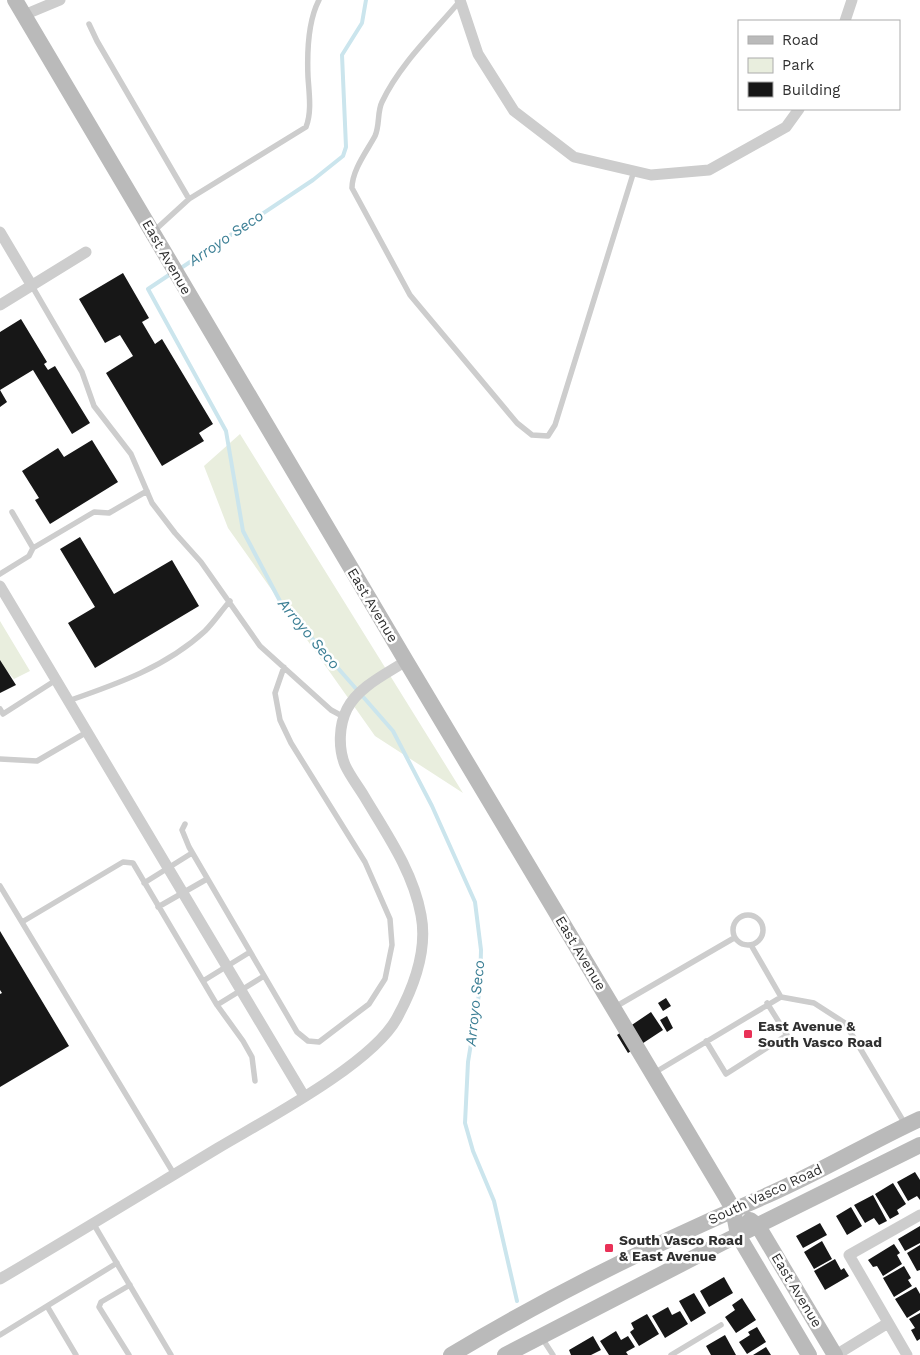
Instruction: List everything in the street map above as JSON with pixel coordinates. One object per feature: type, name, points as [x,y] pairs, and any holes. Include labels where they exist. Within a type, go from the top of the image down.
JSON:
[{"type":"main road","name":"East Avenue","points":[[15,0],[733,1209],[738,1235],[809,1355]]},
{"type":"main road","name":"South Vasco Road","points":[[451,1355],[538,1304],[733,1209],[762,1198],[913,1122]]},
{"type":"main road","name":"South Vasco Road","points":[[505,1355],[540,1335],[920,1145]]},
{"type":"main road","name":"East Avenue","points":[[733,1209],[758,1226],[835,1355]]},
{"type":"street","points":[[24,15],[60,0]]},
{"type":"street","points":[[460,0],[478,54],[514,111],[574,157],[650,175],[709,170],[786,127],[798,110]]},
{"type":"street","points":[[846,20],[852,0]]},
{"type":"street","points":[[0,232],[32,286]]},
{"type":"street","points":[[0,305],[86,252]]},
{"type":"street","points":[[0,586],[304,1096]]},
{"type":"street","points":[[0,1279],[304,1096],[373,1046],[396,1020],[416,978],[422,943],[422,917],[415,888],[399,855],[345,765],[340,747],[341,725],[356,696],[406,661]]},
{"type":"street","points":[[907,1355],[849,1255],[920,1215]]},
{"type":"street","points":[[835,1355],[888,1323]]},
{"type":"lane","points":[[152,232],[189,199],[306,127],[310,118],[308,74],[310,34],[319,0]]},
{"type":"lane","points":[[460,0],[411,59],[388,91],[381,104],[376,132],[356,173],[352,188],[410,295],[517,423],[532,435],[548,436],[555,425],[634,171]]},
{"type":"lane","points":[[89,24],[189,199]]},
{"type":"lane","points":[[32,286],[82,372],[94,406],[131,454],[158,511],[201,562],[230,601],[251,634],[331,710],[344,717]]},
{"type":"lane","points":[[0,574],[29,556],[33,548],[94,512],[109,513],[147,491]]},
{"type":"lane","points":[[12,512],[33,548]]},
{"type":"lane","points":[[68,701],[125,682],[174,655],[205,630],[230,601]]},
{"type":"lane","points":[[185,824],[182,830],[192,853],[297,1032],[308,1041],[319,1042],[369,1004],[385,979],[392,945],[390,918],[365,862],[291,743],[280,720],[275,693],[284,667]]},
{"type":"lane","points":[[0,709],[3,714],[56,680]]},
{"type":"lane","points":[[0,759],[37,761],[87,732]]},
{"type":"lane","points":[[144,883],[192,853]]},
{"type":"lane","points":[[22,922],[123,862],[133,863],[217,1005],[250,1053],[255,1081]]},
{"type":"lane","points":[[158,906],[207,879]]},
{"type":"lane","points":[[0,886],[174,1174]]},
{"type":"lane","points":[[746,915],[756,917],[760,921],[763,930],[760,940],[751,945],[742,944],[734,938],[732,928],[737,919],[746,915]]},
{"type":"lane","points":[[614,1008],[734,938]]},
{"type":"lane","points":[[751,945],[781,997]]},
{"type":"lane","points":[[203,981],[250,952]]},
{"type":"lane","points":[[217,1005],[264,976]]},
{"type":"lane","points":[[653,1073],[767,1003],[781,997],[814,1003],[845,1023],[913,1122]]},
{"type":"lane","points":[[706,1041],[726,1074],[788,1035],[767,1003]]},
{"type":"lane","points":[[93,1223],[171,1355]]},
{"type":"lane","points":[[0,1335],[117,1263]]},
{"type":"lane","points":[[129,1355],[100,1307],[101,1302],[130,1285]]},
{"type":"lane","points":[[47,1306],[76,1355]]},
{"type":"lane","points":[[671,1355],[721,1325]]},
{"type":"lane","points":[[540,1335],[554,1355]]},
{"type":"green space","points":[[240,434],[463,793],[375,736],[228,528],[204,466]]},
{"type":"green space","points":[[0,621],[30,671],[14,679],[0,663]]},
{"type":"building","points":[[123,273],[149,318],[142,322],[155,344],[162,339],[213,424],[199,433],[204,441],[162,466],[106,373],[133,356],[120,335],[105,343],[79,299]]},
{"type":"building","points":[[21,319],[47,362],[44,364],[48,370],[55,366],[90,423],[72,434],[33,370],[0,390],[0,332]]},
{"type":"building","points":[[0,390],[7,402],[0,407]]},
{"type":"building","points":[[92,440],[118,482],[50,524],[35,500],[39,498],[22,471],[58,448],[64,457]]},
{"type":"building","points":[[80,537],[114,594],[172,560],[199,606],[95,668],[68,623],[95,607],[60,549]]},
{"type":"building","points":[[0,660],[16,685],[0,693]]},
{"type":"building","points":[[0,931],[69,1046],[0,1087],[0,994],[2,993],[0,990]]},
{"type":"building","points":[[666,998],[671,1006],[663,1011],[658,1003]]},
{"type":"building","points":[[651,1012],[663,1030],[628,1053],[617,1035]]},
{"type":"building","points":[[667,1016],[673,1028],[667,1032],[660,1020]]},
{"type":"building","points":[[915,1172],[920,1180],[920,1200],[917,1196],[908,1201],[897,1182]]},
{"type":"building","points":[[893,1183],[906,1204],[897,1210],[899,1214],[890,1219],[875,1194]]},
{"type":"building","points":[[873,1195],[887,1221],[879,1225],[874,1218],[865,1223],[854,1205]]},
{"type":"building","points":[[851,1207],[862,1226],[847,1235],[836,1216]]},
{"type":"building","points":[[820,1223],[827,1235],[803,1248],[796,1236]]},
{"type":"building","points":[[920,1226],[920,1243],[905,1251],[898,1239]]},
{"type":"building","points":[[822,1241],[832,1259],[814,1269],[804,1252]]},
{"type":"building","points":[[894,1244],[900,1253],[897,1255],[902,1264],[883,1276],[877,1266],[873,1267],[868,1260]]},
{"type":"building","points":[[920,1245],[920,1270],[917,1271],[907,1253]]},
{"type":"building","points":[[835,1259],[841,1270],[844,1268],[849,1276],[825,1290],[814,1271]]},
{"type":"building","points":[[904,1266],[911,1278],[908,1280],[912,1286],[894,1297],[883,1278]]},
{"type":"building","points":[[724,1277],[733,1293],[709,1307],[700,1291]]},
{"type":"building","points":[[916,1287],[920,1294],[920,1310],[907,1318],[895,1299]]},
{"type":"building","points":[[694,1293],[706,1313],[691,1322],[679,1301]]},
{"type":"building","points":[[742,1298],[756,1320],[736,1333],[725,1317],[735,1310],[732,1305]]},
{"type":"building","points":[[668,1307],[672,1315],[680,1311],[688,1324],[665,1338],[652,1316]]},
{"type":"building","points":[[920,1313],[920,1339],[917,1341],[911,1330],[915,1328],[909,1319]]},
{"type":"building","points":[[647,1314],[659,1334],[639,1346],[630,1332],[634,1329],[631,1323]]},
{"type":"building","points":[[757,1327],[766,1342],[747,1354],[739,1342],[750,1335],[748,1332]]},
{"type":"building","points":[[616,1331],[621,1340],[628,1336],[635,1347],[626,1352],[628,1355],[609,1355],[600,1341]]},
{"type":"building","points":[[725,1335],[736,1355],[711,1355],[706,1346]]},
{"type":"building","points":[[593,1336],[601,1350],[591,1355],[571,1355],[569,1350]]},
{"type":"building","points":[[766,1347],[771,1355],[753,1355]]},
{"type":"waterway","name":"Arroyo Seco","points":[[178,270],[313,180],[343,156],[346,147],[342,55],[362,23],[366,0]]},
{"type":"waterway","name":"Arroyo Seco","points":[[172,273],[148,289],[226,431],[243,531],[281,603],[393,731],[432,806],[475,902],[481,950],[480,988],[468,1062],[465,1123],[473,1151],[494,1201],[517,1301]]},
{"type":"place","name":"East Avenue & South Vasco Road","points":[[748,1034]]},
{"type":"place","name":"South Vasco Road & East Avenue","points":[[609,1248]]}]
